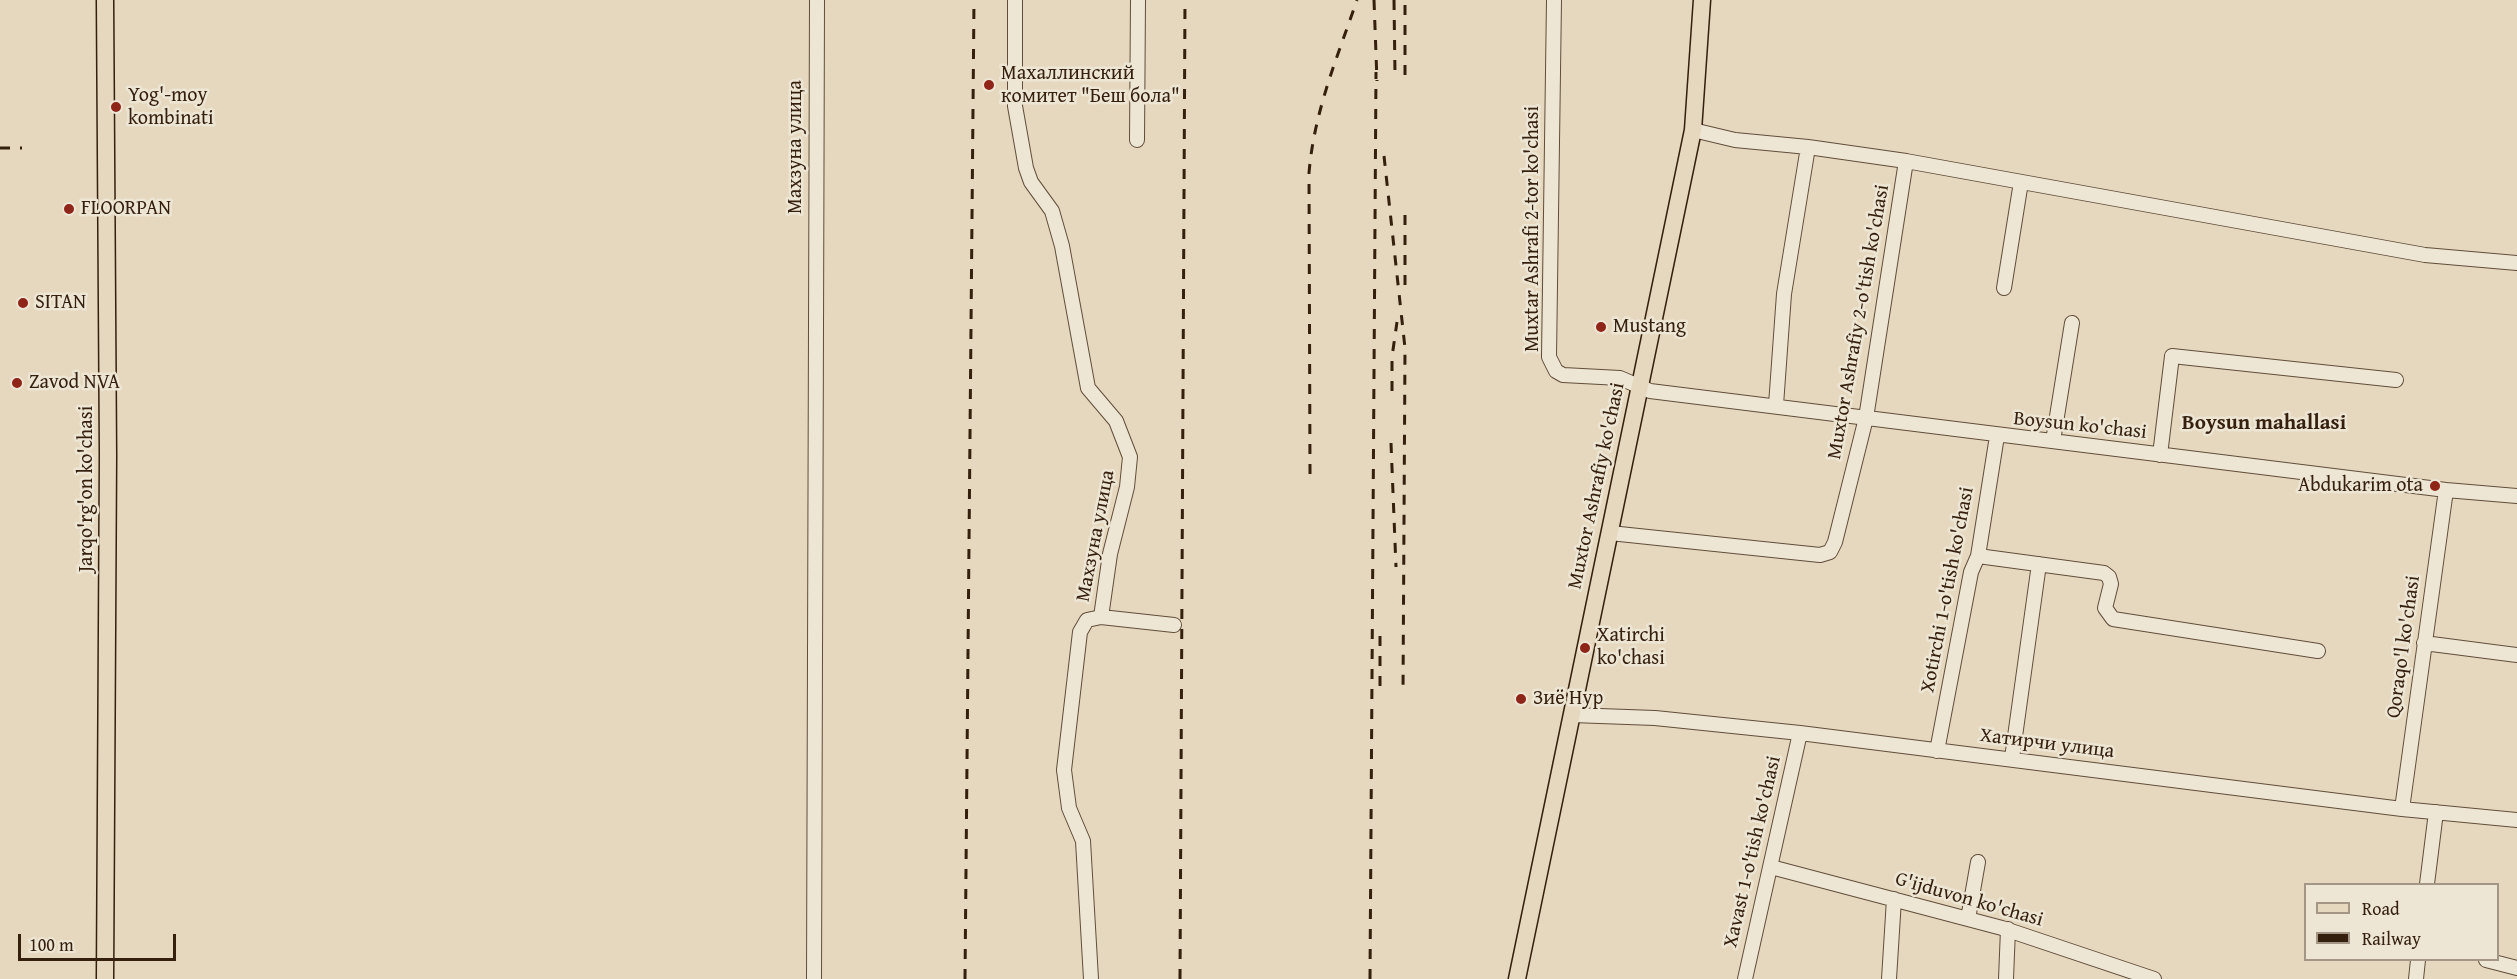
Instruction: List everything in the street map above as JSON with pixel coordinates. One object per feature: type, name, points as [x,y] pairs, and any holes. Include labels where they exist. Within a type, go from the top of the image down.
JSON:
[{"type":"main road","name":"Jarqo'rg'on ko'chasi","points":[[105,0],[108,455],[105,979]]},
{"type":"main road","name":"Jarqo'rg'on ko'chasi","points":[[115,0],[117,467],[115,979]]},
{"type":"main road","name":"Muxtor Ashrafiy ko'chasi","points":[[1517,979],[1693,130],[1702,0]]},
{"type":"street","name":"Махзуна улица","points":[[814,979],[817,0]]},
{"type":"street","name":"Махзуна улица","points":[[1015,0],[1015,106],[1026,168],[1031,182],[1052,211],[1062,246],[1088,388],[1116,421],[1130,457],[1127,487],[1110,554],[1101,617],[1087,620],[1080,632],[1064,771],[1069,808],[1082,836],[1091,979]]},
{"type":"street","points":[[1137,140],[1138,0]]},
{"type":"street","name":"Muxtar Ashrafi 2-tor ko'chasi","points":[[1554,0],[1549,357],[1556,370],[1563,375],[1620,378],[1639,388]]},
{"type":"street","points":[[1693,130],[1735,140],[1808,147],[1906,161],[2425,255],[2517,263]]},
{"type":"street","points":[[1776,405],[1784,294],[1808,147]]},
{"type":"street","name":"Muxtor Ashrafiy 2-o'tish ko'chasi","points":[[1610,534],[1820,555],[1830,552],[1835,542],[1866,418],[1906,161]]},
{"type":"street","points":[[2004,288],[2021,182]]},
{"type":"street","points":[[2053,441],[2072,323]]},
{"type":"street","points":[[2160,454],[2172,356],[2396,380]]},
{"type":"street","name":"Boysun ko'chasi","points":[[1639,388],[1650,392],[1776,405],[1997,436],[2446,490],[2517,496]]},
{"type":"street","name":"Xotirchi 1-o'tish ko'chasi","points":[[1937,751],[1971,572],[1978,556],[1997,436]]},
{"type":"street","name":"Qoraqo'l ko'chasi","points":[[2402,809],[2446,490]]},
{"type":"street","points":[[1978,556],[2104,573],[2109,577],[2110,584],[2105,608],[2113,619],[2318,651]]},
{"type":"street","points":[[2012,758],[2038,564]]},
{"type":"street","points":[[1101,617],[1174,625]]},
{"type":"street","points":[[2424,643],[2517,655]]},
{"type":"street","name":"Хатирчи улица","points":[[1572,715],[1655,718],[1800,733],[2402,809],[2517,820]]},
{"type":"street","name":"Xavast 1-o'tish ko'chasi","points":[[1745,979],[1800,733]]},
{"type":"street","points":[[2427,883],[2436,812]]},
{"type":"street","points":[[1968,919],[1978,862]]},
{"type":"street","name":"G'ijduvon ko'chasi","points":[[1771,867],[2008,929],[2154,979]]},
{"type":"street","points":[[1889,979],[1894,899]]},
{"type":"street","points":[[2006,979],[2008,929]]},
{"type":"street","points":[[2416,979],[2418,961]]},
{"type":"street","points":[[2490,961],[2517,968]]},
{"type":"street","points":[[2111,979],[2115,965]]},
{"type":"railway","points":[[965,979],[974,0]]},
{"type":"railway","points":[[1180,979],[1185,0]]},
{"type":"railway","points":[[1310,474],[1309,173],[1321,107],[1357,0]]},
{"type":"railway","points":[[1374,0],[1377,81]]},
{"type":"railway","points":[[1394,0],[1395,74]]},
{"type":"railway","points":[[1405,0],[1405,75]]},
{"type":"railway","points":[[1370,979],[1376,72]]},
{"type":"railway","points":[[0,148],[22,148]]},
{"type":"railway","points":[[1384,156],[1405,348],[1403,694]]},
{"type":"railway","points":[[1405,208],[1405,285]]},
{"type":"railway","points":[[1392,391],[1392,357],[1397,322]]},
{"type":"railway","points":[[1391,443],[1396,567]]},
{"type":"railway","points":[[1380,636],[1380,688]]},
{"type":"place","name":"Махаллинский комитет \"Беш бола\"","points":[[989,85]]},
{"type":"place","name":"Yog'-moy kombinati","points":[[116,107]]},
{"type":"place","name":"FLOORPAN","points":[[69,209]]},
{"type":"place","name":"SITAN","points":[[23,303]]},
{"type":"place","name":"Mustang","points":[[1601,327]]},
{"type":"place","name":"Zavod NVA","points":[[17,383]]},
{"type":"place","name":"Abdukarim ota","points":[[2435,486]]},
{"type":"place","name":"Xatirchi ko'chasi","points":[[1585,648]]},
{"type":"place","name":"Зиё Нур","points":[[1521,699]]},
{"type":"district","name":"Boysun mahallasi","points":[[2264,424]]}]
